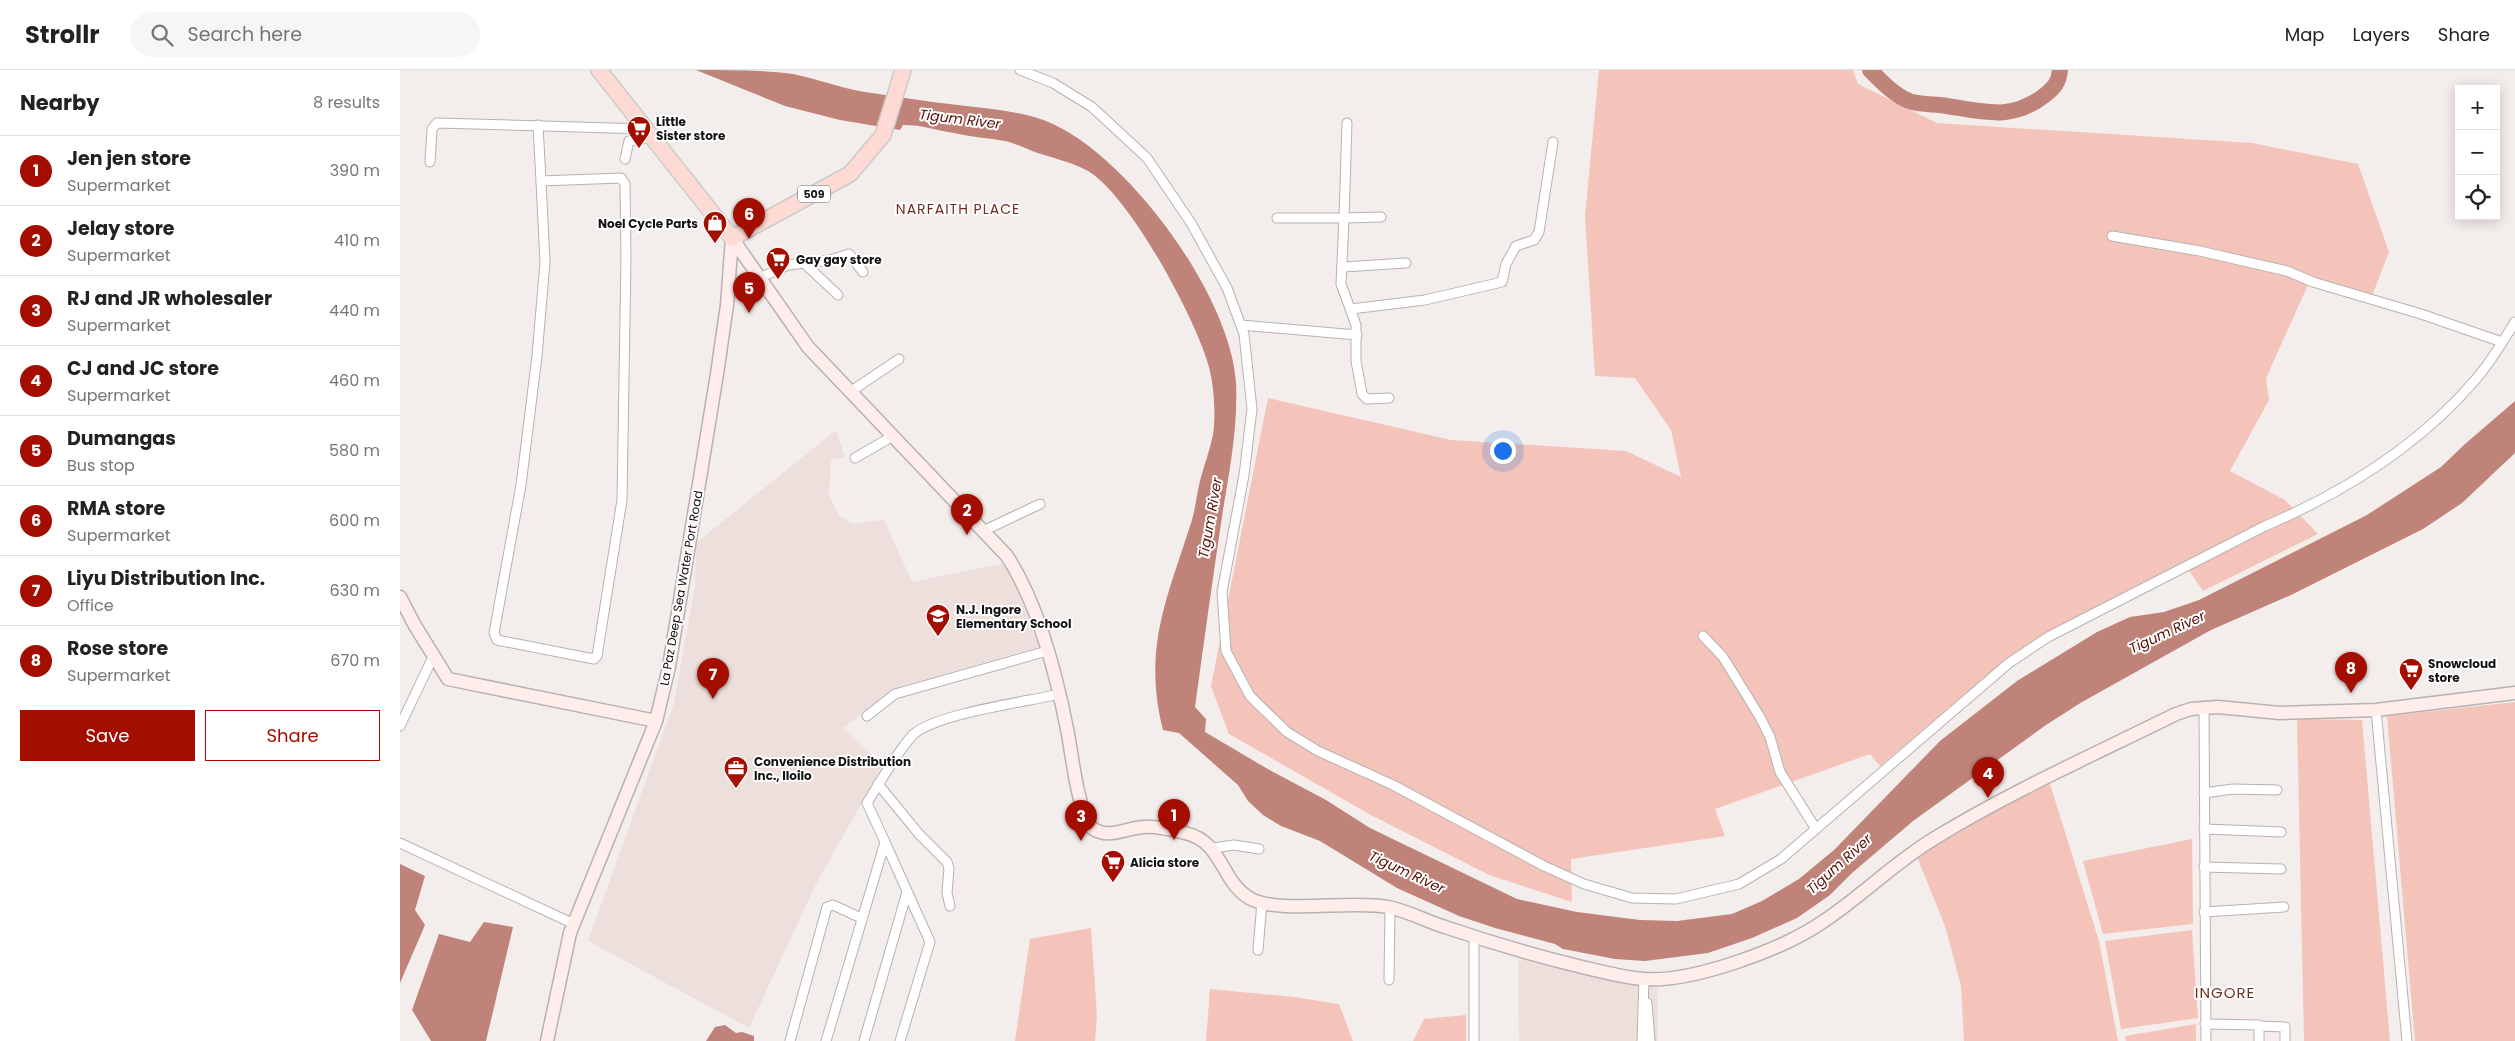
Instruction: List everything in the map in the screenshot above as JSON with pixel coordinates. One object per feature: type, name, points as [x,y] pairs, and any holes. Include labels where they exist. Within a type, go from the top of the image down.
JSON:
[{"type":"main road","points":[[598,70],[732,238]]},
{"type":"main road","name":"509","points":[[732,238],[850,174],[883,135],[903,70]]},
{"type":"street","points":[[1020,70],[1053,83],[1092,107],[1146,158],[1191,223],[1227,288],[1241,325],[1244,334],[1252,409],[1244,475],[1222,592],[1226,651],[1250,696],[1286,732],[1318,751],[1394,785],[1544,866],[1584,884],[1632,898],[1676,900],[1739,884],[1781,859],[1979,687],[2009,663],[2048,637],[2265,526],[2299,512],[2378,466],[2426,431],[2477,378],[2515,322]]},
{"type":"street","points":[[430,162],[432,129],[437,123],[538,125],[650,133]]},
{"type":"street","points":[[1347,123],[1341,284],[1351,309],[1357,335],[1356,361],[1362,394],[1367,399],[1389,398]]},
{"type":"street","points":[[538,125],[545,270],[537,356],[521,485],[494,633],[498,640],[594,659],[597,656],[622,500],[626,258],[625,184],[621,178],[541,181]]},
{"type":"street","points":[[625,159],[629,141],[650,133]]},
{"type":"street","points":[[1351,309],[1425,300],[1502,282],[1506,264],[1516,246],[1534,240],[1540,232],[1553,142]]},
{"type":"street","points":[[1277,218],[1381,218]]},
{"type":"street","points":[[2112,236],[2200,251],[2287,271],[2313,282],[2421,314],[2502,342]]},
{"type":"street","points":[[732,238],[798,335],[1007,556],[1017,572],[1047,651],[1060,694],[1081,802],[1088,823],[1092,828],[1107,834],[1145,827],[1188,833],[1203,840],[1213,848],[1226,873],[1242,892],[1254,901],[1276,905],[1390,907],[1474,936],[1553,960],[1644,980],[1676,978],[1714,968],[1800,936],[1825,921],[1906,856],[2006,796],[2176,714],[2204,708],[2280,713],[2376,710],[2515,693]]},
{"type":"street","name":"La Paz Deep Sea Water Port Road","points":[[547,1041],[574,924],[656,721],[670,667],[727,306],[732,238]]},
{"type":"street","points":[[760,278],[788,265],[830,260],[849,254],[863,272]]},
{"type":"street","points":[[804,263],[838,295]]},
{"type":"street","points":[[1343,267],[1406,263]]},
{"type":"street","points":[[729,269],[751,266]]},
{"type":"street","points":[[1241,325],[1357,335]]},
{"type":"street","points":[[850,392],[899,359]]},
{"type":"street","points":[[855,458],[893,436]]},
{"type":"street","points":[[983,531],[1040,504]]},
{"type":"street","points":[[400,597],[433,657],[448,679],[459,683],[656,721]]},
{"type":"street","points":[[1703,636],[1723,657],[1760,717],[1770,737],[1780,772],[1816,829]]},
{"type":"street","points":[[867,716],[895,694],[1047,651]]},
{"type":"street","points":[[400,726],[433,657]]},
{"type":"street","points":[[900,1041],[930,942],[867,803],[913,734],[925,727],[966,714],[1060,694]]},
{"type":"street","points":[[2204,708],[2206,1041]]},
{"type":"street","points":[[2376,710],[2407,1041]]},
{"type":"street","points":[[878,784],[919,834],[947,862],[950,868],[947,893],[950,906]]},
{"type":"street","points":[[2204,793],[2233,789],[2277,790]]},
{"type":"street","points":[[2204,829],[2281,832]]},
{"type":"street","points":[[826,1041],[885,842]]},
{"type":"street","points":[[400,843],[574,924]]},
{"type":"street","points":[[1213,848],[1234,845],[1259,850]]},
{"type":"street","points":[[2204,867],[2281,869]]},
{"type":"street","points":[[864,1041],[907,892]]},
{"type":"street","points":[[1258,950],[1262,902]]},
{"type":"street","points":[[790,1041],[827,907],[833,905],[861,918]]},
{"type":"street","points":[[1389,980],[1390,907]]},
{"type":"street","points":[[2204,912],[2284,907]]},
{"type":"street","points":[[1474,936],[1474,1041]]},
{"type":"street","points":[[1644,980],[1650,1041]]},
{"type":"street","points":[[1642,1041],[1645,993]]},
{"type":"street","points":[[2205,1024],[2285,1026],[2285,1041]]},
{"type":"street","points":[[2259,1026],[2259,1041]]},
{"type":"shaded area","points":[[1599,70],[1853,70],[1858,84],[1937,123],[2252,143],[2358,164],[2389,252],[2372,296],[2312,276],[2266,378],[2269,400],[2230,471],[2285,500],[2318,534],[2203,591],[2183,562],[2149,582],[2101,604],[2046,633],[2008,659],[1880,766],[1870,754],[1715,809],[1725,836],[1571,859],[1572,902],[1489,875],[1369,814],[1229,734],[1211,686],[1268,398],[1451,440],[1626,451],[1681,477],[1671,430],[1635,378],[1595,376],[1585,216]]},
{"type":"shaded area","points":[[836,430],[845,457],[831,460],[829,496],[839,515],[852,524],[884,520],[912,582],[1005,563],[1011,573],[1039,647],[898,687],[843,728],[882,767],[816,884],[749,1028],[588,941],[674,703],[695,587],[696,543]]},
{"type":"shaded area","points":[[2515,702],[2515,1041],[2415,1041],[2387,716]]},
{"type":"shaded area","points":[[2297,719],[2362,720],[2390,1041],[2304,1041]]},
{"type":"shaded area","points":[[2050,784],[2099,941],[2118,1041],[1964,1041],[1961,986],[1945,926],[1917,857],[2008,804]]},
{"type":"shaded area","points":[[2192,839],[2193,924],[2103,934],[2083,861]]},
{"type":"shaded area","points":[[1091,928],[1097,1016],[1095,1041],[1015,1041],[1030,939]]},
{"type":"shaded area","points":[[2192,930],[2198,1018],[2121,1029],[2105,941]]},
{"type":"shaded area","points":[[1518,954],[1626,982],[1657,985],[1658,1041],[1519,1041]]},
{"type":"shaded area","points":[[1210,989],[1294,997],[1339,1004],[1353,1041],[1206,1041]]},
{"type":"shaded area","points":[[1466,1015],[1466,1041],[1413,1041],[1424,1019]]},
{"type":"shaded area","points":[[2196,1024],[2196,1041],[2126,1041],[2125,1036]]},
{"type":"water","name":"Tigum River","points":[[696,70],[757,71],[793,74],[862,92],[1006,111],[1030,116],[1053,124],[1083,142],[1114,168],[1144,199],[1172,235],[1196,273],[1216,311],[1230,349],[1236,383],[1233,447],[1195,707],[1206,719],[1205,732],[1326,800],[1370,828],[1517,899],[1577,912],[1640,920],[1677,921],[1732,914],[1762,901],[1799,879],[1834,850],[1940,741],[2017,681],[2097,632],[2130,617],[2164,612],[2199,600],[2367,515],[2441,467],[2515,401],[2515,453],[2462,503],[2423,529],[2291,595],[2211,630],[2082,702],[2046,725],[1913,821],[1852,873],[1830,895],[1797,918],[1752,938],[1708,953],[1645,961],[1615,959],[1563,949],[1555,944],[1459,916],[1397,888],[1320,841],[1281,826],[1263,815],[1248,801],[1238,785],[1179,733],[1163,730],[1157,701],[1155,673],[1157,648],[1167,598],[1192,520],[1213,435],[1213,392],[1211,375],[1202,346],[1176,290],[1141,231],[1123,205],[1105,185],[1082,168],[1009,142],[917,126],[903,125],[900,130],[840,120],[785,106]]},
{"type":"water","points":[[400,864],[425,876],[415,910],[425,925],[400,983]]},
{"type":"water","points":[[484,922],[513,927],[486,1041],[431,1041],[412,1010],[439,934],[470,942]]},
{"type":"water","points":[[725,1025],[736,1033],[742,1032],[754,1036],[754,1041],[706,1041],[715,1027]]},
{"type":"waterway","points":[[1870,70],[1893,91],[1909,101],[1986,112],[2021,109],[2033,103],[2056,84],[2060,70]]},
{"type":"place","name":"Little Sister store","points":[[639,149]]},
{"type":"place","name":"RMA store","points":[[749,239]]},
{"type":"place","name":"Noel Cycle Parts","points":[[715,244]]},
{"type":"place","name":"Gay gay store","points":[[778,280]]},
{"type":"place","name":"Dumangas","points":[[749,313]]},
{"type":"place","name":"Jelay store","points":[[967,535]]},
{"type":"place","name":"N.J. Ingore Elementary School","points":[[938,637]]},
{"type":"place","name":"Snowcloud store","points":[[2411,691]]},
{"type":"place","name":"Rose store","points":[[2351,693]]},
{"type":"place","name":"Liyu Distribution Inc.","points":[[713,699]]},
{"type":"place","name":"Convenience Distribution Inc., Iloilo","points":[[736,789]]},
{"type":"place","name":"CJ and JC store","points":[[1988,798]]},
{"type":"place","name":"Jen jen store","points":[[1174,840]]},
{"type":"place","name":"RJ and JR wholesaler","points":[[1081,841]]},
{"type":"place","name":"Alicia store","points":[[1113,883]]},
{"type":"district","name":"NARFAITH PLACE","points":[[958,209]]},
{"type":"district","name":"INGORE","points":[[2225,992]]}]
